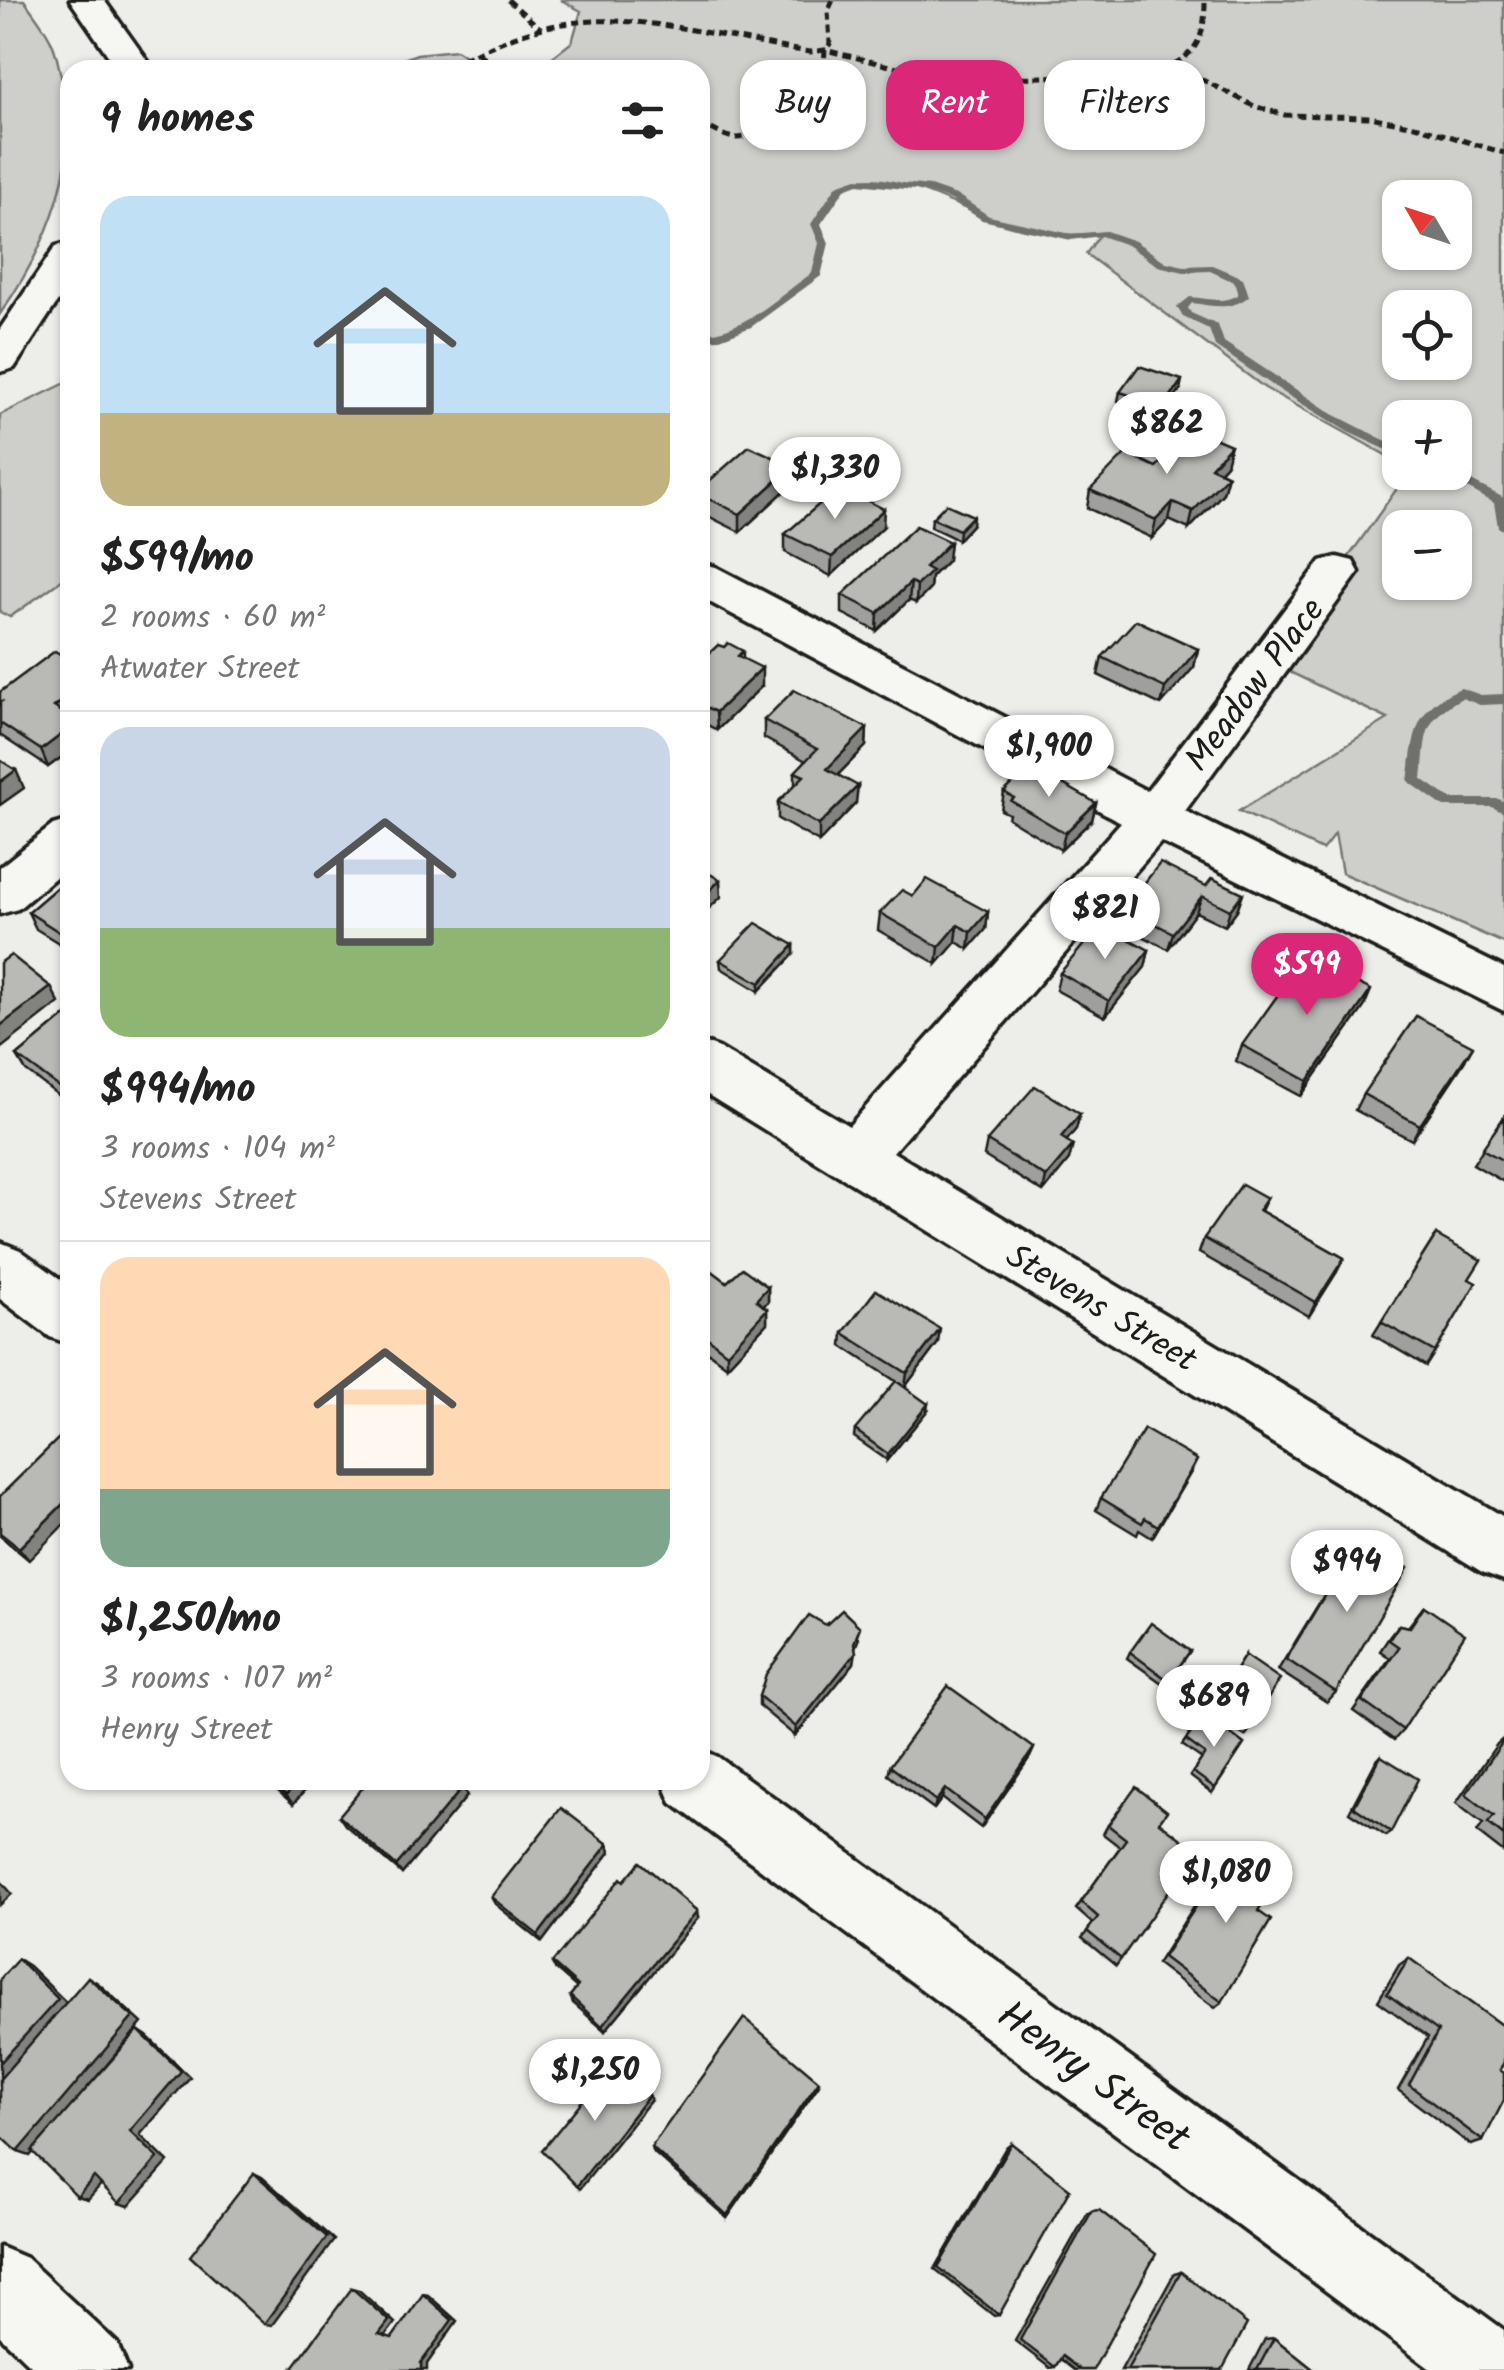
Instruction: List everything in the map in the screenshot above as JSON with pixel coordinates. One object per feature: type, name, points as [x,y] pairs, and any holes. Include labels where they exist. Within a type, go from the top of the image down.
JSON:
[{"type":"street","points":[[87,0],[129,60]]},
{"type":"street","points":[[0,358],[60,269]]},
{"type":"street","name":"Meadow Place","points":[[855,1157],[1154,816],[1337,572]]},
{"type":"street","points":[[710,583],[1154,816],[1504,991]]},
{"type":"street","points":[[0,894],[60,846]]},
{"type":"street","name":"Stevens Street","points":[[710,1069],[1504,1551]]},
{"type":"street","points":[[0,1267],[60,1312]]},
{"type":"street","name":"Henry Street","points":[[709,1790],[1495,2370]]},
{"type":"street","points":[[0,2284],[90,2370]]},
{"type":"path","points":[[508,0],[542,30]]},
{"type":"path","points":[[710,128],[732,138],[743,137],[782,116],[823,81],[825,50],[830,44],[828,11],[833,0]]},
{"type":"path","points":[[1184,60],[1201,46],[1205,0]]},
{"type":"path","points":[[461,60],[542,30],[577,22],[715,36],[810,52],[825,50],[873,65],[946,80],[1044,77]]},
{"type":"path","points":[[476,53],[489,60]]},
{"type":"path","points":[[1205,81],[1254,106],[1284,115],[1370,118],[1419,127],[1504,152]]},
{"type":"shaded area","points":[[0,0],[24,0],[52,43],[60,72],[60,192],[47,231],[0,314]]},
{"type":"shaded area","points":[[561,0],[1504,0],[1504,943],[1342,873],[1335,834],[1322,850],[1239,811],[1388,719],[1273,664],[1396,490],[1472,490],[1472,400],[1382,400],[1382,453],[1265,388],[1086,254],[1101,233],[1058,234],[1015,227],[916,188],[876,179],[842,186],[827,203],[816,224],[823,240],[817,274],[747,325],[710,336],[710,60],[549,60],[572,42],[581,11]]},
{"type":"shaded area","points":[[456,50],[472,60],[401,60],[417,54]]},
{"type":"shaded area","points":[[60,386],[60,581],[10,617],[0,612],[0,415]]},
{"type":"building","points":[[1139,366],[1182,380],[1164,406],[1120,392]]},
{"type":"building","points":[[1193,429],[1231,445],[1211,467],[1228,475],[1193,511],[1173,502],[1156,520],[1090,490],[1126,453],[1156,467]]},
{"type":"building","points":[[749,446],[793,466],[740,514],[710,499],[710,480]]},
{"type":"building","points":[[839,487],[884,509],[832,557],[785,534]]},
{"type":"building","points":[[946,504],[973,516],[959,530],[932,518]]},
{"type":"building","points":[[916,526],[950,542],[925,567],[932,571],[917,585],[911,582],[878,613],[842,595]]},
{"type":"building","points":[[1136,620],[1198,649],[1165,688],[1102,657]]},
{"type":"building","points":[[728,643],[743,651],[738,656],[762,668],[716,712],[710,709],[710,653],[718,645],[724,647]]},
{"type":"building","points":[[55,651],[60,654],[60,702],[54,707],[60,711],[60,736],[41,750],[0,723],[0,692]]},
{"type":"building","points":[[794,690],[867,728],[827,769],[858,786],[819,825],[778,802],[804,776],[795,772],[817,749],[764,720]]},
{"type":"building","points":[[0,760],[16,770],[0,782]]},
{"type":"building","points":[[1027,770],[1037,775],[1040,771],[1096,803],[1065,833],[1011,801],[1014,798],[1004,792]]},
{"type":"building","points":[[1160,863],[1206,886],[1212,878],[1243,893],[1230,910],[1202,896],[1173,933],[1125,908]]},
{"type":"building","points":[[710,874],[720,880],[710,890]]},
{"type":"building","points":[[927,879],[988,912],[971,932],[958,925],[939,947],[880,913],[902,890],[913,896]]},
{"type":"building","points":[[60,885],[60,933],[28,912]]},
{"type":"building","points":[[756,923],[794,945],[760,983],[720,960]]},
{"type":"building","points":[[1101,924],[1149,950],[1109,1001],[1060,973]]},
{"type":"building","points":[[11,955],[51,987],[0,1026],[0,963]]},
{"type":"building","points":[[1305,957],[1371,990],[1308,1081],[1242,1045]]},
{"type":"building","points":[[1416,1016],[1473,1046],[1420,1125],[1363,1094]]},
{"type":"building","points":[[60,1020],[60,1088],[17,1056]]},
{"type":"building","points":[[1035,1086],[1080,1114],[1061,1137],[1073,1145],[1046,1177],[987,1141]]},
{"type":"building","points":[[1504,1117],[1504,1161],[1482,1149]]},
{"type":"building","points":[[1242,1184],[1267,1198],[1259,1210],[1344,1258],[1316,1302],[1204,1238]]},
{"type":"building","points":[[1436,1235],[1481,1260],[1469,1279],[1476,1283],[1435,1352],[1381,1322]]},
{"type":"building","points":[[742,1268],[768,1287],[756,1300],[767,1309],[727,1353],[710,1340],[710,1271],[727,1282]]},
{"type":"building","points":[[876,1290],[940,1329],[907,1373],[843,1333]]},
{"type":"building","points":[[896,1381],[928,1404],[888,1454],[855,1430]]},
{"type":"building","points":[[1144,1429],[1197,1460],[1158,1526],[1145,1518],[1142,1523],[1101,1498]]},
{"type":"building","points":[[60,1437],[60,1507],[19,1548],[0,1533],[0,1496]]},
{"type":"building","points":[[1359,1538],[1408,1568],[1336,1692],[1286,1659]]},
{"type":"building","points":[[1424,1606],[1465,1634],[1403,1730],[1362,1701],[1399,1647],[1389,1640],[1399,1625],[1410,1627]]},
{"type":"building","points":[[842,1610],[860,1627],[854,1643],[856,1652],[796,1727],[759,1696],[766,1674],[809,1615],[826,1625]]},
{"type":"building","points":[[1151,1623],[1190,1651],[1169,1681],[1130,1652]]},
{"type":"building","points":[[1245,1655],[1280,1679],[1248,1732],[1212,1708]]},
{"type":"building","points":[[948,1686],[1034,1748],[985,1819],[945,1789],[936,1801],[890,1766]]},
{"type":"building","points":[[1204,1714],[1244,1744],[1215,1788],[1193,1772],[1205,1754],[1186,1740]]},
{"type":"building","points":[[1504,1740],[1504,1836],[1488,1823],[1494,1816],[1466,1794]]},
{"type":"building","points":[[1381,1756],[1418,1779],[1391,1832],[1354,1807]]},
{"type":"building","points":[[1136,1787],[1167,1811],[1159,1822],[1197,1851],[1121,1959],[1087,1931],[1098,1917],[1081,1902],[1126,1839],[1108,1825]]},
{"type":"building","points":[[361,1790],[460,1790],[396,1866],[339,1816]]},
{"type":"building","points":[[561,1808],[608,1844],[538,1935],[491,1897]]},
{"type":"building","points":[[1251,1845],[1284,1868],[1258,1911],[1271,1920],[1222,2002],[1163,1957],[1208,1888],[1219,1896]]},
{"type":"building","points":[[640,1862],[697,1911],[602,2026],[570,1996],[578,1986],[552,1963],[621,1878],[624,1881]]},
{"type":"building","points":[[1409,1958],[1504,2027],[1504,2062],[1500,2070],[1504,2073],[1504,2100],[1483,2141],[1409,2085],[1438,2031],[1387,1994]]},
{"type":"building","points":[[18,1959],[58,1999],[0,2063],[0,1979]]},
{"type":"building","points":[[88,1977],[133,2017],[18,2152],[0,2135],[0,2079]]},
{"type":"building","points":[[744,2018],[819,2081],[727,2215],[651,2147]]},
{"type":"building","points":[[138,2030],[181,2071],[130,2131],[158,2158],[119,2203],[94,2177],[77,2196],[32,2151]]},
{"type":"building","points":[[614,2062],[649,2095],[577,2186],[542,2150]]},
{"type":"building","points":[[1011,2143],[1070,2189],[999,2315],[938,2267]]},
{"type":"building","points":[[254,2173],[327,2237],[264,2324],[190,2256]]},
{"type":"building","points":[[1099,2210],[1156,2254],[1093,2370],[1080,2370],[1062,2356],[1055,2367],[1020,2340],[1092,2211]]},
{"type":"building","points":[[1181,2272],[1247,2324],[1222,2370],[1127,2370]]},
{"type":"building","points":[[352,2288],[389,2321],[379,2334],[392,2338],[423,2294],[452,2320],[421,2363],[421,2370],[291,2370]]},
{"type":"building","points":[[1274,2338],[1314,2370],[1257,2370]]},
{"type":"waterway","points":[[710,336],[747,325],[817,274],[824,243],[816,224],[841,187],[857,181],[926,188],[955,198],[986,218],[1071,237],[1102,233],[1131,243],[1162,264],[1184,269],[1212,268],[1239,280],[1244,296],[1236,301],[1224,304],[1190,300],[1182,307],[1187,315],[1214,327],[1219,344],[1329,416],[1382,443]]},
{"type":"waterway","points":[[1472,486],[1500,501],[1504,527]]},
{"type":"waterway","points":[[1504,699],[1480,700],[1461,693],[1434,710],[1422,728],[1415,781],[1449,804],[1494,802],[1504,808]]}]
